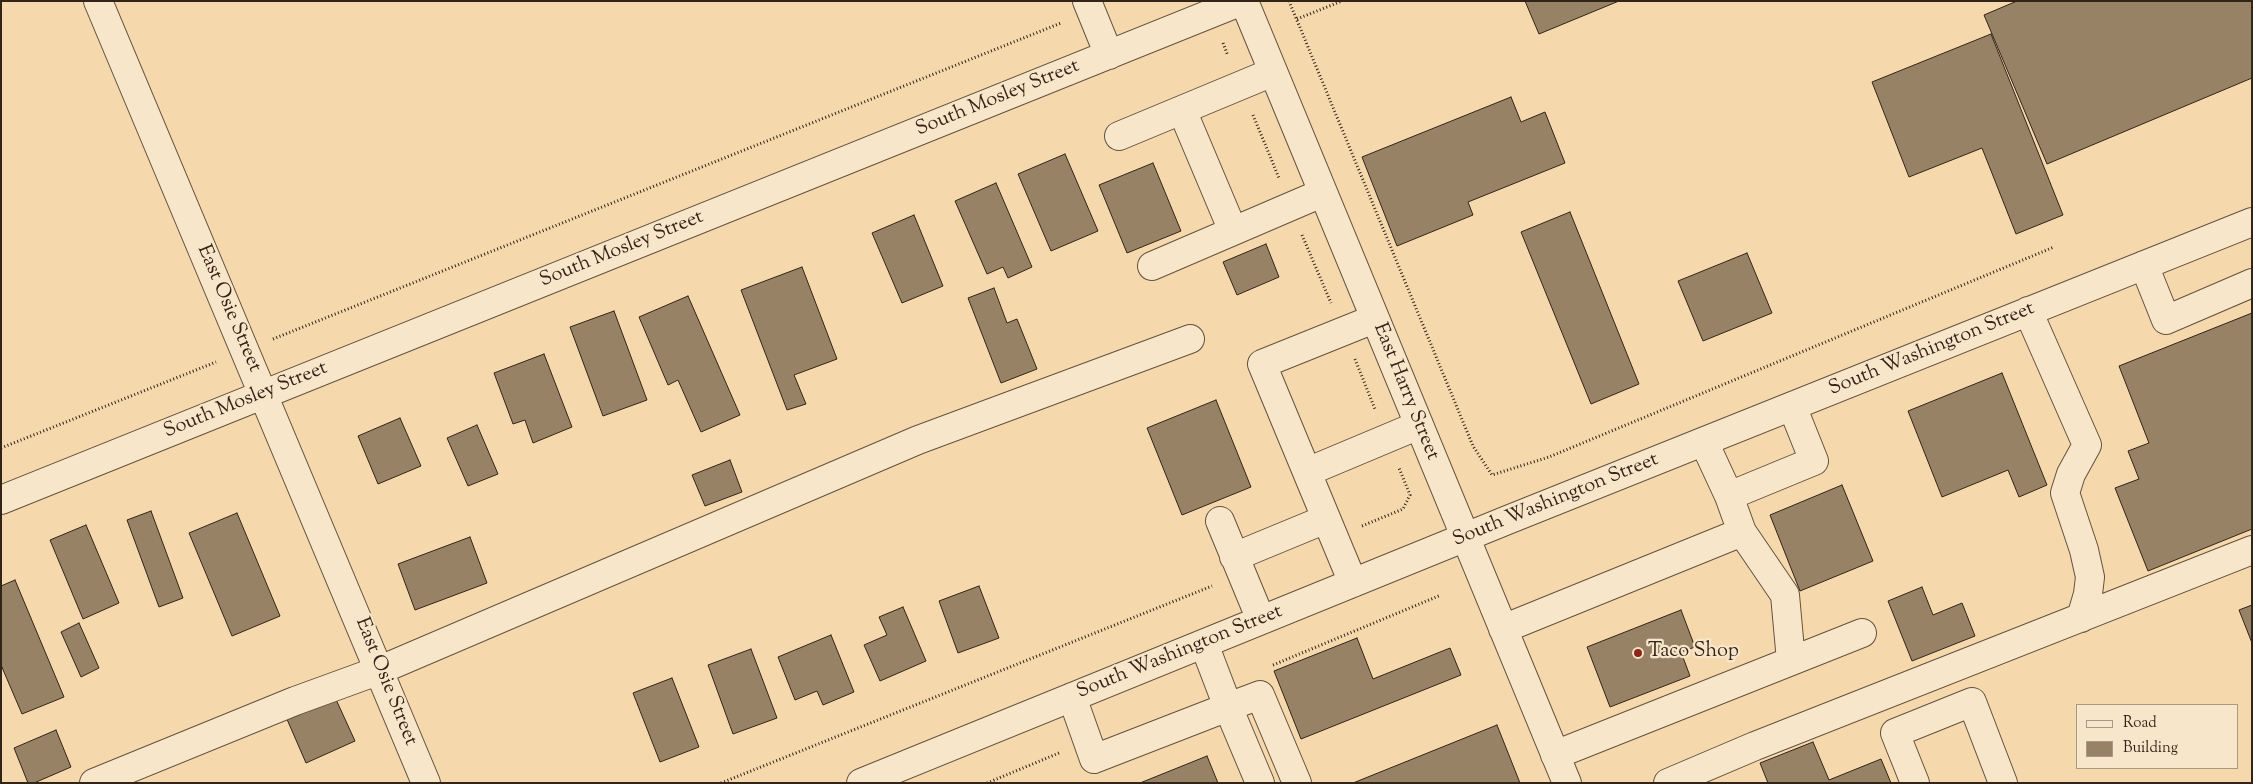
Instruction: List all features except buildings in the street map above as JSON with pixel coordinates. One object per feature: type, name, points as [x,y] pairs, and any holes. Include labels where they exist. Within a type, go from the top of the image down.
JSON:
[{"type":"street","name":"East Osie Street","points":[[98,1],[426,783]]},
{"type":"street","name":"South Mosley Street","points":[[1,500],[1243,1]]},
{"type":"street","name":"East Harry Street","points":[[1243,1],[1567,783]]},
{"type":"street","points":[[1089,6],[1109,55]]},
{"type":"street","points":[[1119,136],[1273,72]]},
{"type":"street","points":[[1182,110],[1233,231]]},
{"type":"street","points":[[1152,266],[1322,193]]},
{"type":"street","name":"South Washington Street","points":[[861,783],[1465,537],[2252,222]]},
{"type":"street","points":[[2144,265],[2166,320],[2252,283]]},
{"type":"street","points":[[2028,311],[2087,445],[2071,474],[2064,493],[2084,550],[2090,577],[2088,594],[2081,618]]},
{"type":"street","points":[[1353,583],[1262,364],[1374,319]]},
{"type":"street","points":[[94,783],[295,701],[380,670],[918,440],[1190,339]]},
{"type":"street","points":[[1728,496],[1814,461],[1792,406]]},
{"type":"street","points":[[1307,472],[1419,425]]},
{"type":"street","points":[[1704,442],[1742,532],[1785,595],[1791,661]]},
{"type":"street","points":[[1220,521],[1261,620]]},
{"type":"street","points":[[1238,565],[1330,528]]},
{"type":"street","points":[[1503,629],[1742,532]]},
{"type":"street","points":[[1668,783],[1755,746],[2252,550]]},
{"type":"street","points":[[1555,755],[1862,633]]},
{"type":"street","points":[[1204,644],[1260,783]]},
{"type":"street","points":[[1072,697],[1094,759],[1260,695],[1297,783]]},
{"type":"street","points":[[1915,783],[1895,733],[1972,702],[2003,783]]},
{"type":"path","points":[[1290,1],[1473,446],[1492,475],[1549,457],[2054,247]]},
{"type":"path","points":[[1297,19],[1342,1]]},
{"type":"path","points":[[1,448],[1089,6]]},
{"type":"path","points":[[1210,14],[1410,495],[1403,509],[1330,528]]},
{"type":"path","points":[[721,783],[1238,565]]},
{"type":"place","name":"Taco Shop","points":[[1638,653]]}]
